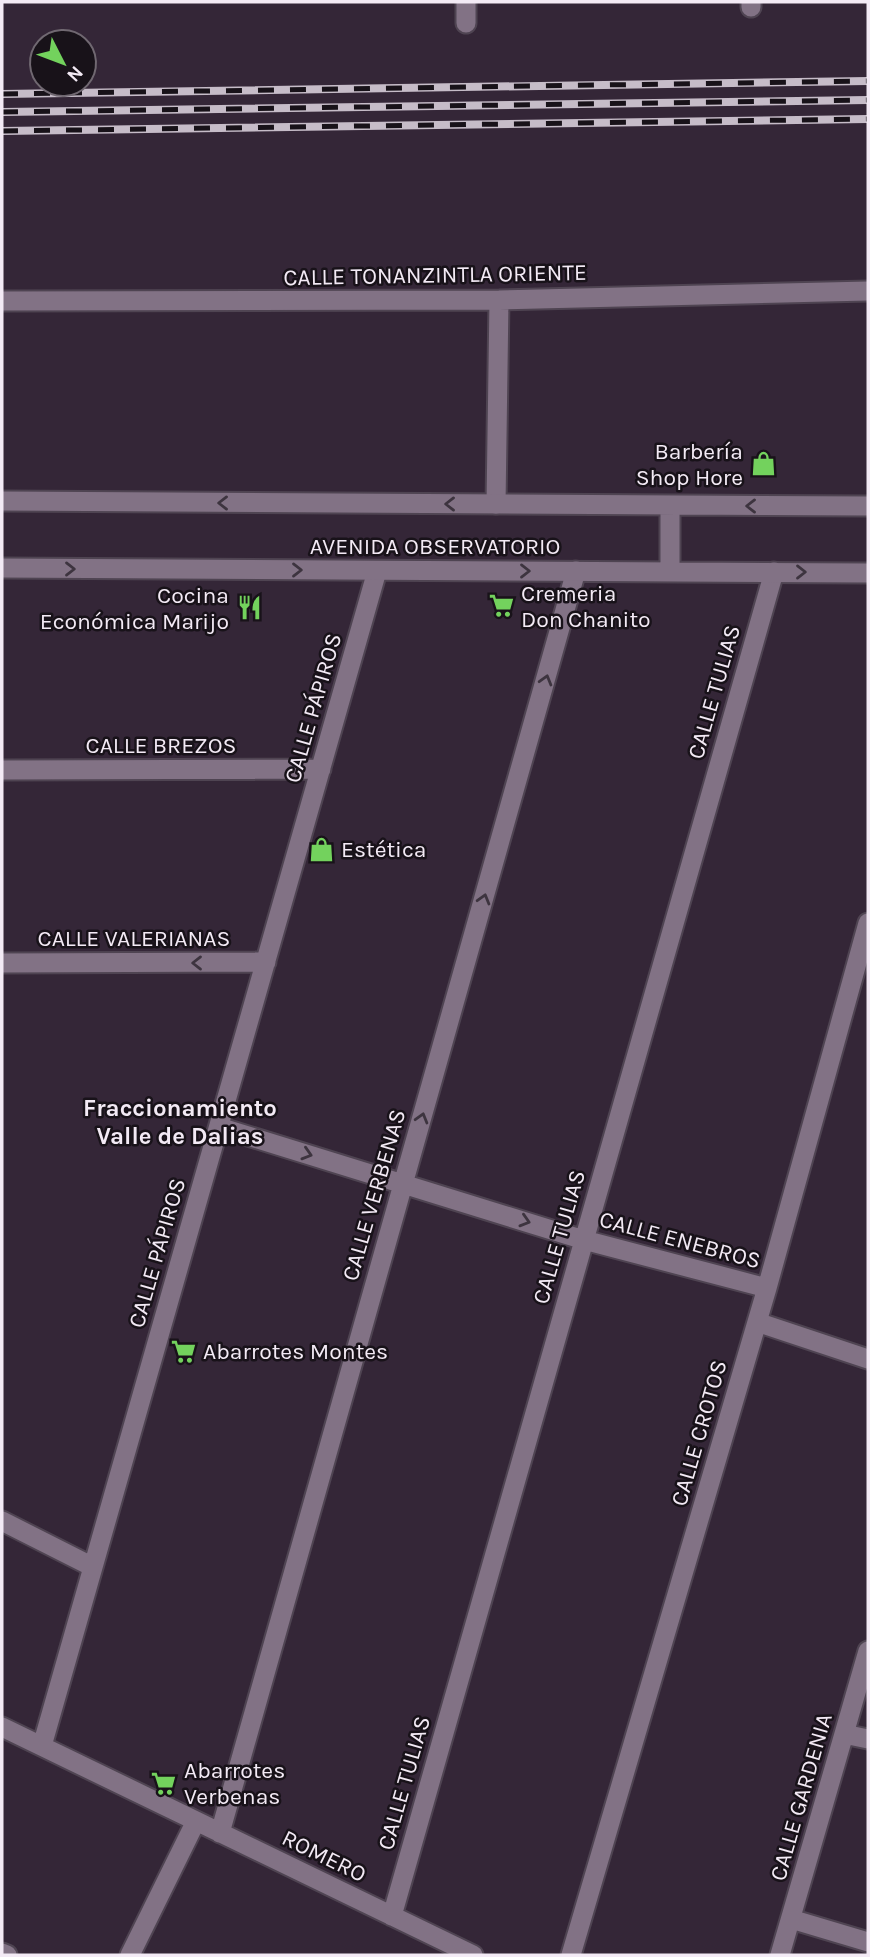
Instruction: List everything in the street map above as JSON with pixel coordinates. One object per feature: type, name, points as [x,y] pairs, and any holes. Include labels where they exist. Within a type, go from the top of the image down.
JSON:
[{"type":"street","points":[[466,2],[466,23]]},
{"type":"street","name":"CALLE TONANZINTLA ORIENTE","points":[[2,301],[499,300],[868,291]]},
{"type":"street","points":[[496,504],[499,300]]},
{"type":"street","name":"AVENIDA OBSERVATORIO","points":[[2,502],[868,506]]},
{"type":"street","points":[[670,506],[670,572]]},
{"type":"street","name":"AVENIDA OBSERVATORIO","points":[[2,568],[868,573]]},
{"type":"street","name":"CALLE PÁPIROS","points":[[42,1746],[377,571]]},
{"type":"street","name":"CALLE VERBENAS","points":[[220,1833],[576,571]]},
{"type":"street","name":"CALLE TULIAS","points":[[392,1916],[774,572]]},
{"type":"street","name":"CALLE BREZOS","points":[[2,770],[321,769]]},
{"type":"street","name":"CALLE CROTOS","points":[[571,1955],[767,1288],[868,923]]},
{"type":"street","name":"CALLE VALERIANAS","points":[[2,963],[265,962]]},
{"type":"street","name":"CALLE ENEBROS","points":[[219,1127],[584,1240],[767,1288]]},
{"type":"street","points":[[757,1322],[868,1359]]},
{"type":"street","points":[[2,1521],[93,1567]]},
{"type":"street","name":"CALLE GARDENIA","points":[[780,1955],[868,1651]]},
{"type":"street","name":"ROMERO","points":[[2,1727],[473,1955]]},
{"type":"street","points":[[844,1734],[868,1739]]},
{"type":"street","points":[[130,1955],[195,1821]]},
{"type":"street","points":[[791,1919],[868,1942]]},
{"type":"street","points":[[2,1953],[6,1955]]},
{"type":"railway","points":[[2,94],[868,81]]},
{"type":"railway","points":[[2,112],[868,100]]},
{"type":"railway","points":[[2,131],[868,119]]},
{"type":"place","name":"Barbería Shop Hore","points":[[763,464]]},
{"type":"place","name":"Cremeria Don Chanito","points":[[501,606]]},
{"type":"place","name":"Cocina Económica Marijo","points":[[249,608]]},
{"type":"place","name":"Estética","points":[[321,849]]},
{"type":"place","name":"Abarrotes Montes","points":[[183,1351]]},
{"type":"place","name":"Abarrotes Verbenas","points":[[164,1783]]},
{"type":"district","name":"Fraccionamiento Valle de Dalias","points":[[180,1122]]}]
